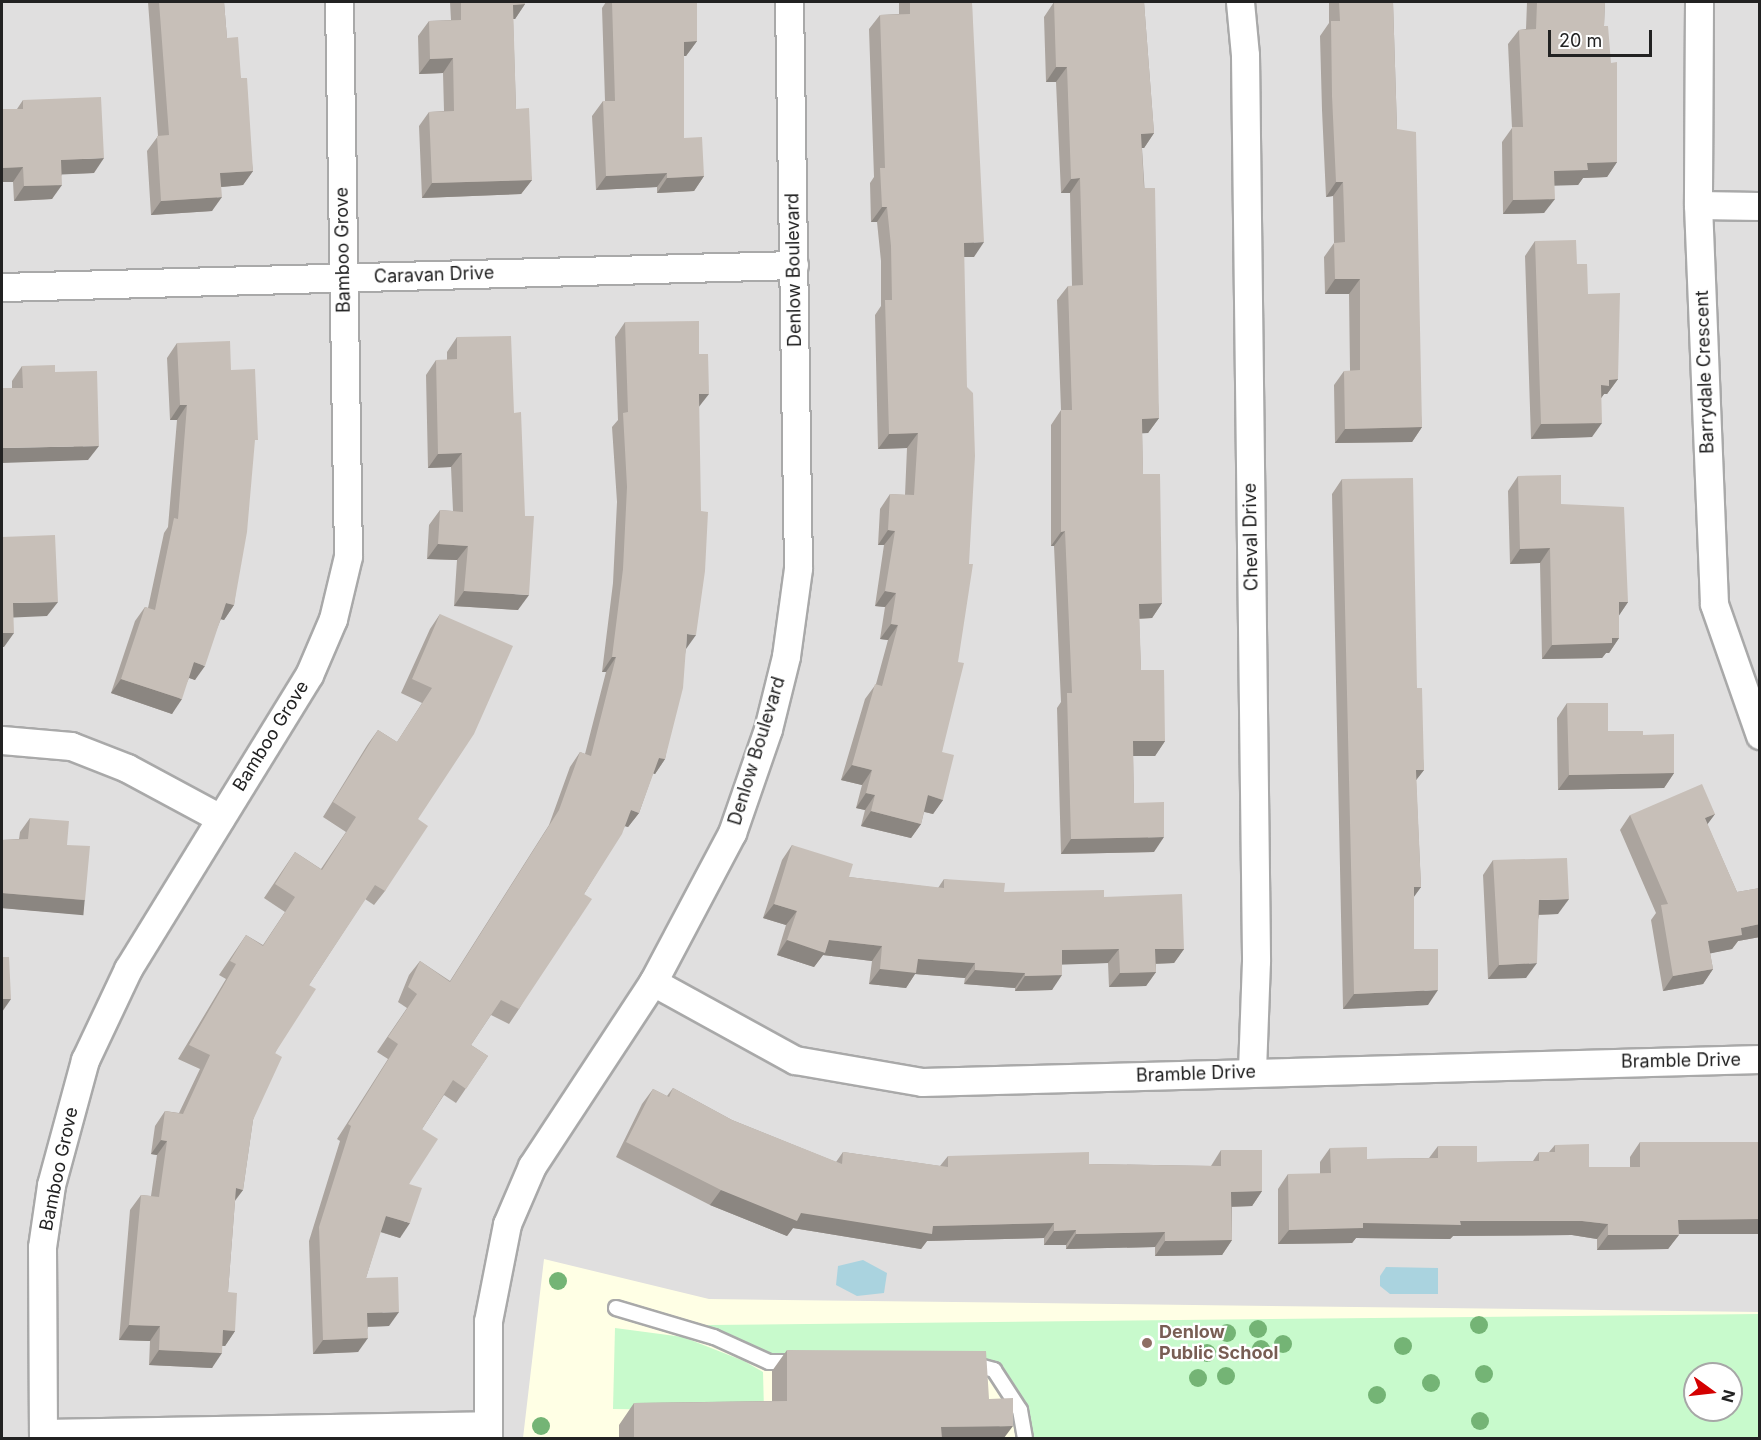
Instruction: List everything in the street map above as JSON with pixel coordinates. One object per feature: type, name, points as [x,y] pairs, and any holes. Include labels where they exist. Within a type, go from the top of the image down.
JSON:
[{"type":"street","name":"Bamboo Grove","points":[[43,1436],[42,1247],[66,1124],[85,1060],[128,969],[309,675],[333,619],[348,556],[339,2]]},
{"type":"street","name":"Denlow Boulevard","points":[[488,1432],[488,1321],[507,1224],[532,1166],[654,982],[732,833],[768,729],[786,656],[798,568],[789,2]]},
{"type":"street","name":"Cheval Drive","points":[[1240,2],[1245,55],[1256,961],[1252,1072]]},
{"type":"street","name":"Barrydale Crescent","points":[[1699,2],[1698,205],[1714,604],[1760,735]]},
{"type":"street","points":[[1698,205],[1760,206]]},
{"type":"street","name":"Caravan Drive","points":[[2,287],[794,265]]},
{"type":"street","points":[[2,740],[71,746],[127,768],[220,818]]},
{"type":"street","name":"Bramble Drive","points":[[654,982],[795,1060],[922,1082],[1760,1059]]},
{"type":"street","points":[[43,1436],[488,1432]]},
{"type":"lane","points":[[616,1308],[714,1336],[769,1362],[816,1362]]},
{"type":"lane","points":[[956,1364],[979,1364],[994,1370],[1020,1410],[1025,1438]]},
{"type":"shaded area","points":[[2,2],[1759,2],[1759,1438],[2,1438]]},
{"type":"shaded area","name":"Denlow Public School","points":[[544,1259],[709,1299],[1759,1312],[1759,1438],[523,1438]]},
{"type":"green space","points":[[1759,1314],[1759,1438],[1030,1438],[1000,1368],[969,1351],[762,1355],[707,1325]]},
{"type":"green space","points":[[615,1328],[683,1337],[744,1361],[763,1372],[764,1411],[613,1409]]},
{"type":"water","points":[[863,1260],[887,1273],[884,1293],[857,1296],[836,1285],[838,1266]]},
{"type":"water","points":[[1386,1267],[1438,1268],[1438,1294],[1390,1294],[1380,1286],[1380,1276]]},
{"type":"building","points":[[159,2],[224,2],[227,38],[238,37],[241,78],[247,78],[253,171],[220,173],[222,197],[161,201],[157,136],[169,135]]},
{"type":"building","points":[[461,2],[525,2],[525,4],[513,5],[516,109],[529,108],[532,180],[432,183],[429,112],[454,111],[453,58],[430,59],[429,21],[461,20]]},
{"type":"building","points":[[612,2],[697,2],[697,41],[684,42],[684,138],[702,137],[704,176],[667,178],[667,173],[606,176],[603,101],[615,101]]},
{"type":"building","points":[[910,2],[972,2],[984,242],[964,243],[967,387],[973,393],[975,456],[969,564],[973,564],[958,662],[964,663],[942,752],[954,755],[943,800],[928,795],[921,824],[871,811],[875,795],[866,793],[872,770],[852,765],[875,684],[882,686],[898,625],[891,624],[896,593],[885,591],[895,531],[888,530],[890,494],[914,495],[918,433],[889,434],[885,300],[892,300],[891,246],[887,207],[882,207],[880,168],[885,168],[880,15],[910,14]]},
{"type":"building","points":[[1054,2],[1144,2],[1154,133],[1141,134],[1144,188],[1155,188],[1159,418],[1142,419],[1143,474],[1160,474],[1162,603],[1139,604],[1141,670],[1164,670],[1165,741],[1133,741],[1134,803],[1164,802],[1164,837],[1071,839],[1067,693],[1072,693],[1065,531],[1061,532],[1061,410],[1072,410],[1068,286],[1083,285],[1080,178],[1071,179],[1067,67],[1056,67]]},
{"type":"building","points":[[1339,2],[1393,2],[1397,129],[1416,132],[1422,427],[1345,429],[1344,371],[1360,370],[1360,279],[1335,279],[1334,243],[1345,242],[1343,182],[1336,182],[1332,96],[1331,21],[1340,21]]},
{"type":"building","points":[[1537,2],[1605,2],[1604,26],[1608,26],[1611,63],[1617,62],[1617,162],[1587,163],[1588,170],[1554,171],[1555,199],[1513,200],[1512,127],[1523,127],[1519,30],[1536,29]]},
{"type":"building","points":[[101,97],[104,158],[61,160],[62,185],[24,186],[23,167],[2,168],[2,109],[23,109],[23,100]]},
{"type":"building","points":[[1576,240],[1577,264],[1587,264],[1588,294],[1620,293],[1618,379],[1609,380],[1609,386],[1601,385],[1602,423],[1541,424],[1535,241]]},
{"type":"building","points":[[699,321],[699,354],[708,354],[709,394],[699,394],[701,511],[708,512],[705,571],[696,635],[687,634],[683,688],[665,759],[659,758],[639,813],[631,810],[622,834],[584,894],[592,899],[519,1009],[501,1000],[471,1045],[488,1056],[466,1089],[453,1080],[422,1129],[438,1139],[409,1184],[422,1188],[410,1223],[386,1216],[366,1278],[398,1277],[399,1312],[367,1313],[368,1338],[323,1340],[319,1227],[351,1126],[348,1124],[398,1044],[388,1037],[417,994],[408,987],[420,961],[450,982],[559,810],[580,752],[591,756],[616,657],[612,657],[623,569],[627,487],[623,413],[628,412],[625,322]]},
{"type":"building","points":[[511,336],[514,413],[521,412],[525,516],[534,516],[529,595],[464,591],[468,546],[438,544],[440,510],[463,512],[462,453],[438,454],[436,360],[457,359],[457,337]]},
{"type":"building","points":[[230,341],[231,370],[255,369],[258,440],[255,440],[247,532],[234,605],[226,603],[205,666],[194,662],[182,699],[121,679],[145,607],[155,610],[174,518],[178,519],[187,405],[180,405],[177,343]]},
{"type":"building","points":[[55,365],[55,372],[97,371],[99,446],[2,448],[2,388],[23,388],[22,366]]},
{"type":"building","points":[[1561,475],[1561,504],[1624,507],[1628,602],[1619,602],[1619,638],[1612,638],[1612,643],[1552,645],[1550,548],[1520,549],[1518,476]]},
{"type":"building","points":[[1413,478],[1417,688],[1422,688],[1424,770],[1416,770],[1421,887],[1414,887],[1414,949],[1438,949],[1438,990],[1354,994],[1342,479]]},
{"type":"building","points":[[55,535],[58,602],[13,603],[14,633],[2,633],[2,537]]},
{"type":"building","points":[[440,614],[513,646],[474,734],[418,819],[428,826],[385,891],[375,885],[309,985],[316,989],[275,1053],[282,1057],[253,1120],[243,1190],[236,1188],[228,1292],[237,1293],[235,1331],[223,1330],[222,1353],[159,1350],[160,1326],[129,1325],[141,1195],[159,1197],[167,1141],[161,1140],[165,1111],[183,1114],[210,1055],[189,1045],[236,964],[230,961],[246,935],[263,946],[295,897],[275,884],[295,852],[322,870],[356,817],[333,802],[378,730],[397,742],[432,688],[412,679]]},
{"type":"building","points":[[1567,703],[1608,703],[1608,731],[1643,731],[1643,735],[1674,734],[1674,773],[1569,775]]},
{"type":"building","points":[[1702,784],[1715,814],[1705,818],[1737,892],[1760,888],[1760,924],[1741,928],[1742,935],[1708,941],[1713,969],[1673,976],[1661,905],[1668,904],[1630,815]]},
{"type":"building","points":[[30,818],[69,821],[67,845],[90,846],[85,900],[2,893],[2,840],[28,839]]},
{"type":"building","points":[[792,845],[853,864],[849,877],[944,888],[944,879],[1005,883],[1004,892],[1104,890],[1104,897],[1182,894],[1184,949],[1155,949],[1156,972],[1120,973],[1119,949],[1062,950],[1062,975],[1025,976],[1025,973],[975,970],[975,963],[918,959],[916,973],[880,969],[882,946],[829,940],[825,953],[787,940],[797,911],[774,904]]},
{"type":"building","points":[[1567,858],[1569,899],[1539,900],[1537,963],[1499,965],[1493,860]]},
{"type":"building","points":[[2,957],[9,957],[11,999],[2,999]]},
{"type":"building","points":[[673,1088],[732,1120],[842,1164],[843,1152],[948,1167],[948,1156],[1089,1152],[1089,1164],[1221,1166],[1221,1150],[1262,1150],[1262,1191],[1231,1192],[1232,1240],[1165,1241],[1165,1232],[1076,1234],[1076,1230],[1054,1231],[1054,1223],[933,1226],[932,1234],[801,1213],[797,1221],[721,1190],[626,1142],[653,1089],[669,1097]]},
{"type":"building","points":[[1640,1142],[1760,1142],[1760,1219],[1678,1220],[1679,1235],[1608,1235],[1608,1224],[1582,1221],[1460,1221],[1461,1225],[1363,1223],[1363,1228],[1289,1230],[1288,1174],[1331,1173],[1330,1148],[1367,1147],[1367,1159],[1438,1158],[1438,1146],[1477,1146],[1477,1162],[1539,1161],[1539,1152],[1555,1152],[1555,1145],[1589,1144],[1589,1167],[1640,1167]]},
{"type":"building","points":[[787,1350],[986,1351],[989,1399],[1013,1398],[1013,1426],[941,1427],[942,1438],[634,1438],[634,1403],[787,1401]]},
{"type":"place","name":"Denlow Public School","points":[[1147,1343]]}]
